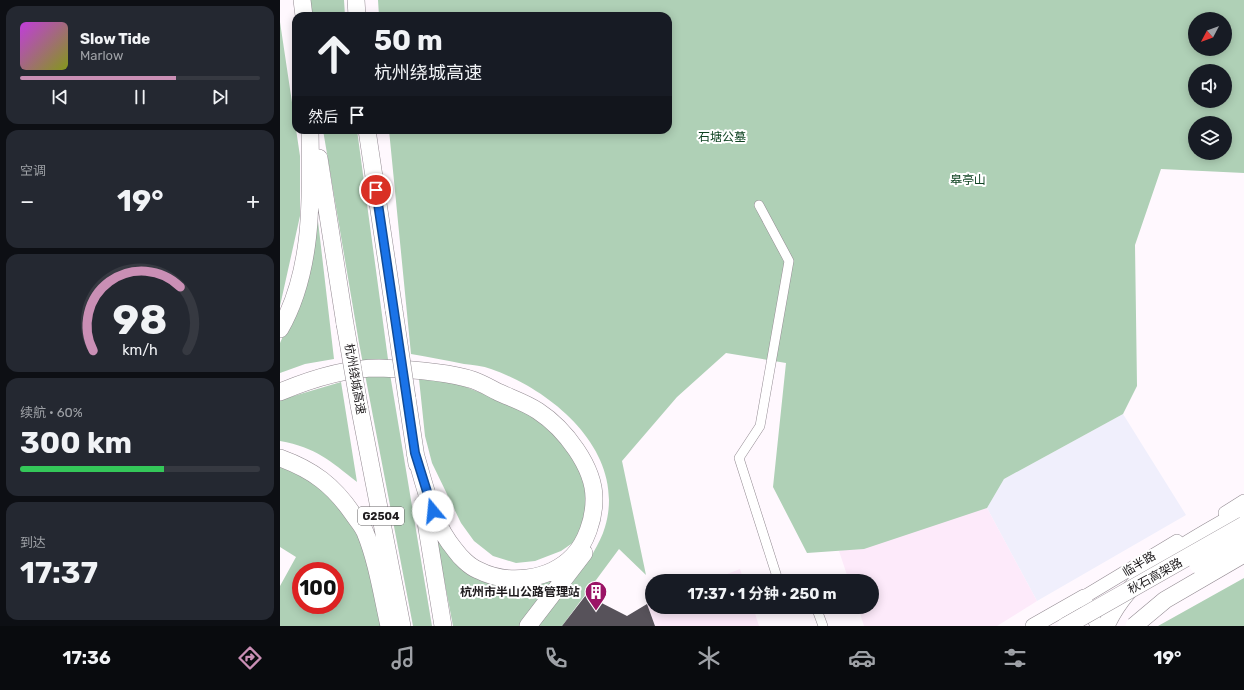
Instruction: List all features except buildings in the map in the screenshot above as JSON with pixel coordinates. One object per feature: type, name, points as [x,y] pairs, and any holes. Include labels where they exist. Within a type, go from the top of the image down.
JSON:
[{"type":"highway","points":[[302,0],[304,12]]},
{"type":"highway","points":[[356,0],[357,12]]},
{"type":"highway","points":[[280,329],[287,317],[299,280],[307,235],[311,193],[310,134]]},
{"type":"highway","name":"杭州绕城高速","points":[[315,134],[345,324],[402,626]]},
{"type":"highway","points":[[368,134],[415,453],[443,626]]},
{"type":"highway","points":[[280,380],[286,376],[333,363],[367,359],[392,359],[441,363],[460,366],[505,382],[532,396],[552,410],[567,424],[584,444],[596,466],[602,488],[602,508],[598,527],[577,565],[528,626]]},
{"type":"highway","points":[[280,392],[308,381],[335,373],[378,368],[439,373],[473,380],[538,411],[564,433],[580,455],[592,481],[594,500],[590,524],[584,538],[573,556],[552,571],[530,578],[504,579],[476,570],[455,551],[442,533],[433,511],[415,453]]},
{"type":"highway","points":[[280,458],[313,472],[326,483],[342,498],[364,530],[374,558],[389,626]]},
{"type":"highway","points":[[1106,626],[1121,599],[1134,583],[1148,570],[1244,511]]},
{"type":"highway","name":"秋石高架路","points":[[1066,626],[1244,525]]},
{"type":"highway","name":"秋石高架路","points":[[1088,626],[1244,539]]},
{"type":"highway","points":[[1134,626],[1165,600],[1244,554]]},
{"type":"main road","name":"临半路","points":[[1034,626],[1244,501]]},
{"type":"main road","points":[[1123,626],[1244,562]]},
{"type":"main road","points":[[1084,597],[1097,626]]},
{"type":"main road","points":[[1058,611],[1066,626]]},
{"type":"street","points":[[759,205],[789,261],[760,426],[739,458],[776,574]]},
{"type":"street","points":[[819,614],[823,626]]},
{"type":"shaded area","points":[[1123,414],[1186,515],[1037,601],[987,508],[1004,479]]},
{"type":"shaded area","points":[[987,508],[1037,601],[997,626],[864,626],[860,614],[879,614],[879,574],[847,574],[839,551]]},
{"type":"shaded area","points":[[740,569],[742,574],[727,574]]},
{"type":"shaded area","points":[[651,614],[755,614],[759,626],[655,626]]},
{"type":"green space","points":[[307,0],[344,0],[345,12],[308,12]]},
{"type":"green space","name":"皋亭山","points":[[378,0],[1244,0],[1244,173],[1161,169],[1135,245],[1137,386],[1123,414],[1004,479],[987,508],[864,549],[807,553],[773,487],[786,363],[726,353],[677,397],[622,461],[646,574],[619,549],[562,626],[536,626],[585,566],[600,540],[605,527],[609,500],[605,474],[595,450],[580,428],[561,409],[515,379],[481,366],[411,354],[389,134],[672,134],[672,12],[379,12]]},
{"type":"green space","points":[[280,22],[292,102],[292,134],[297,134],[300,156],[300,216],[280,306]]},
{"type":"green space","points":[[324,134],[358,134],[390,374],[432,626],[413,626],[359,343]]},
{"type":"green space","points":[[318,221],[334,359],[305,364],[280,373],[280,343],[307,282]]},
{"type":"green space","points":[[419,379],[453,382],[494,398],[531,416],[554,434],[584,470],[589,497],[577,540],[561,551],[535,561],[516,563],[493,556],[474,541],[461,523],[432,463],[425,436]]},
{"type":"green space","points":[[341,382],[357,482],[330,461],[313,451],[304,447],[280,441],[280,400]]},
{"type":"green space","points":[[280,463],[335,497],[365,545],[382,626],[280,626],[280,586],[292,564],[292,614],[344,614],[344,562],[293,562],[296,557],[280,547]]},
{"type":"green space","points":[[435,532],[479,577],[569,568],[520,626],[453,626]]},
{"type":"green space","points":[[1244,578],[1244,626],[1158,626]]},
{"type":"place","name":"杭州市半山公路管理站","points":[[596,612]]},
{"type":"route","points":[[376,190],[415,453],[433,511]]},
{"type":"park label","name":"石塘公墓","points":[[722,137]]}]
